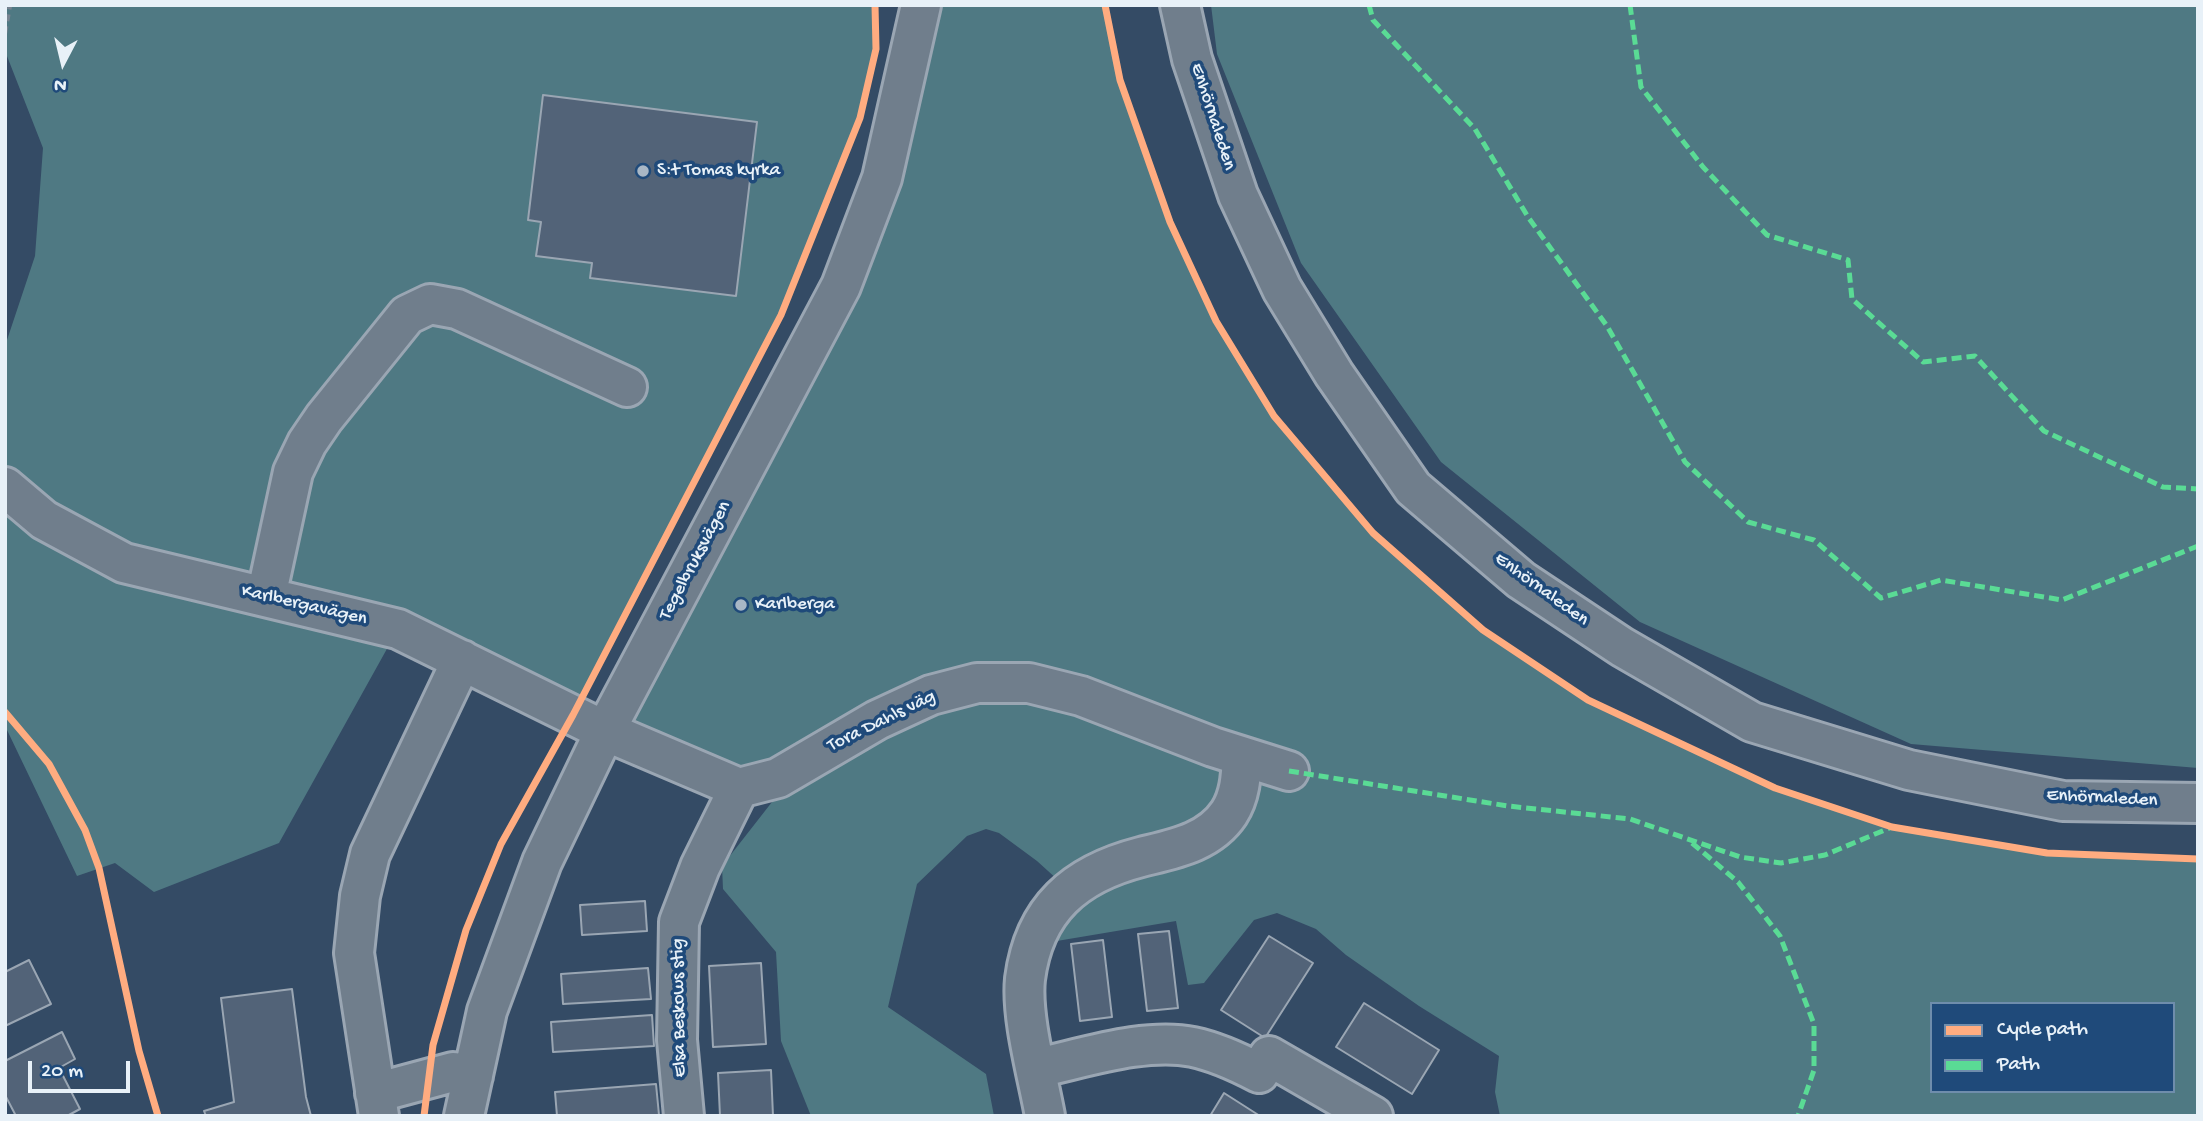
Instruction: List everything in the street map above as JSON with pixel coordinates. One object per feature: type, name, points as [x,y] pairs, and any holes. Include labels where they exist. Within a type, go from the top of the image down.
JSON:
[{"type":"street","name":"Tegelbruksvägen","points":[[464,1116],[487,1011],[542,862],[605,732],[841,286],[883,178],[921,5]]},
{"type":"street","name":"Enhörnaleden","points":[[1180,5],[1192,58],[1238,195],[1282,289],[1334,374],[1413,488],[1521,580],[1622,647],[1752,722],[1909,770],[2063,801],[2198,803]]},
{"type":"street","points":[[266,597],[293,472],[307,443],[407,315],[430,304],[457,309],[627,387]]},
{"type":"street","name":"Karlbergavägen","points":[[5,486],[44,520],[124,563],[398,629],[605,732]]},
{"type":"street","points":[[462,660],[370,854],[360,896],[354,953],[377,1105],[453,1072],[473,1076]]},
{"type":"street","name":"Tora Dahls väg","points":[[739,788],[778,778],[877,720],[931,695],[977,683],[1030,683],[1081,696],[1242,757],[1289,771]]},
{"type":"street","points":[[605,732],[739,788]]},
{"type":"street","points":[[1045,1116],[1027,1020],[1025,981],[1032,945],[1043,920],[1062,897],[1087,878],[1138,858],[1173,850],[1196,841],[1214,829],[1236,800],[1241,783],[1242,757]]},
{"type":"street","name":"Elsa Beskows stig","points":[[684,1116],[676,1003],[678,922],[700,867],[739,788]]},
{"type":"street","points":[[1037,1068],[1131,1047],[1154,1045],[1191,1046],[1229,1058],[1259,1073],[1269,1056],[1373,1116]]},
{"type":"path","points":[[5,33],[10,5]]},
{"type":"green space","points":[[5,5],[875,5],[876,49],[860,118],[781,315],[573,715],[398,629],[279,843],[154,892],[115,863],[77,876],[5,730],[5,346],[35,256],[43,148],[5,51]]},
{"type":"green space","points":[[921,5],[1105,5],[1120,80],[1170,222],[1216,321],[1274,416],[1373,533],[1483,630],[1588,700],[1775,788],[1892,827],[2047,853],[2198,859],[2198,1116],[1500,1116],[1495,1092],[1499,1056],[1419,1006],[1346,955],[1316,929],[1277,913],[1254,920],[1204,983],[1188,985],[1176,921],[1033,945],[1069,890],[1037,861],[999,833],[986,829],[967,836],[917,884],[888,1007],[986,1074],[994,1116],[811,1116],[781,1041],[776,952],[723,889],[722,866],[779,793],[605,731],[790,385]]},
{"type":"green space","points":[[1211,5],[2198,5],[2198,768],[1911,744],[1640,622],[1441,462],[1301,263],[1217,54]]},
{"type":"building","name":"S:t Tomas kyrka","points":[[543,95],[757,122],[736,296],[590,278],[592,263],[536,256],[541,222],[528,220]]},
{"type":"building","points":[[645,901],[647,931],[582,935],[580,905]]},
{"type":"building","points":[[1169,931],[1178,1008],[1147,1011],[1138,934]]},
{"type":"building","points":[[1269,936],[1313,963],[1265,1038],[1221,1010]]},
{"type":"building","points":[[1103,940],[1112,1017],[1080,1021],[1071,944]]},
{"type":"building","points":[[29,960],[51,1004],[5,1026],[5,972]]},
{"type":"building","points":[[761,963],[766,1044],[713,1047],[709,966]]},
{"type":"building","points":[[648,968],[651,999],[563,1004],[561,974]]},
{"type":"building","points":[[292,989],[306,1097],[311,1116],[206,1116],[204,1111],[234,1102],[221,998]]},
{"type":"building","points":[[1364,1003],[1439,1050],[1412,1094],[1336,1047]]},
{"type":"building","points":[[652,1015],[654,1046],[553,1052],[551,1022]]},
{"type":"building","points":[[62,1032],[75,1059],[59,1068],[80,1109],[67,1116],[16,1116],[5,1095],[5,1061]]},
{"type":"building","points":[[771,1070],[773,1116],[720,1116],[718,1073]]},
{"type":"building","points":[[656,1084],[659,1115],[557,1116],[555,1092]]},
{"type":"building","points":[[1224,1093],[1260,1116],[1210,1116]]},
{"type":"marked path","points":[[1369,5],[1373,20],[1475,129],[1528,217],[1607,326],[1685,462],[1748,522],[1814,540],[1881,598],[1941,580],[2062,600],[2198,546]]},
{"type":"marked path","points":[[1630,5],[1641,87],[1703,167],[1767,235],[1848,260],[1852,299],[1923,362],[1975,356],[2044,431],[2163,487],[2198,489]]},
{"type":"marked path","points":[[1289,771],[1508,806],[1630,819],[1740,857],[1781,863],[1825,855],[1892,827]]},
{"type":"marked path","points":[[1692,843],[1738,882],[1780,936],[1814,1024],[1814,1070],[1798,1116]]},
{"type":"cycle path","points":[[424,1116],[433,1045],[466,930],[501,844],[573,715],[781,315],[860,118],[876,49],[875,5]]},
{"type":"cycle path","points":[[1105,5],[1120,80],[1170,222],[1216,321],[1274,416],[1373,533],[1483,630],[1588,700],[1775,788],[1892,827],[2047,853],[2198,859]]},
{"type":"cycle path","points":[[5,712],[49,764],[85,830],[99,868],[139,1051],[158,1116]]},
{"type":"place","name":"S:t Tomas kyrka","points":[[643,171]]},
{"type":"place","name":"Karlberga","points":[[741,605]]}]
